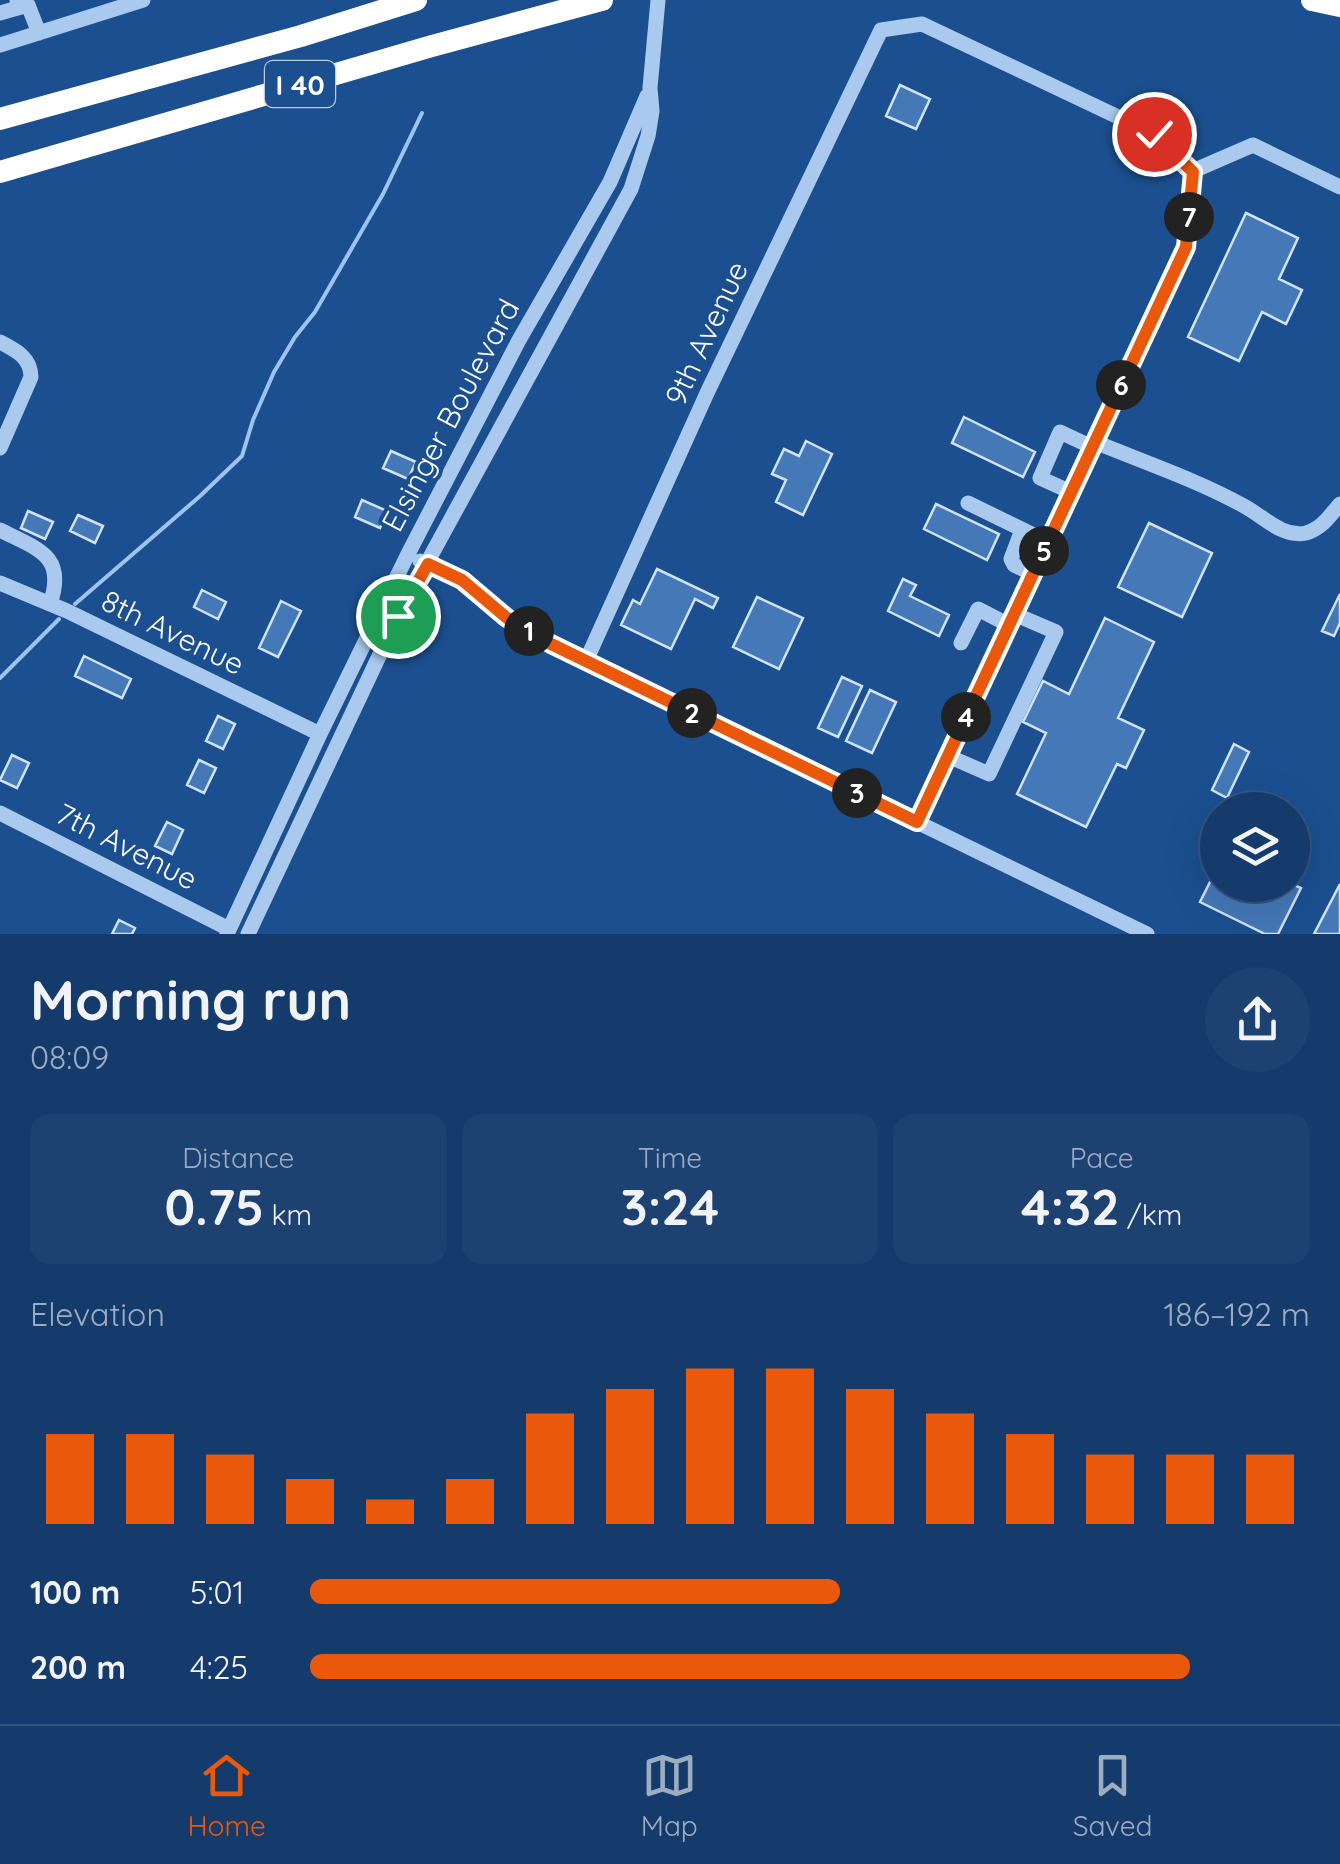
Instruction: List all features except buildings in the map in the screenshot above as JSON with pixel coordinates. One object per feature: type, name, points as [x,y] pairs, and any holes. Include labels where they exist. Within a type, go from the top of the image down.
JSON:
[{"type":"highway","name":"I 40","points":[[0,119],[416,0]]},
{"type":"highway","name":"I 40","points":[[0,172],[602,0]]},
{"type":"highway","points":[[1312,0],[1340,6]]},
{"type":"street","points":[[0,45],[143,0]]},
{"type":"street","name":"Elsinger Boulevard","points":[[248,934],[398,616],[631,189],[652,112],[650,88],[658,0]]},
{"type":"street","points":[[0,13],[23,3],[39,33]]},
{"type":"street","name":"9th Avenue","points":[[586,661],[707,393],[881,30],[922,24],[1154,134],[1193,172]]},
{"type":"street","name":"Elsinger Boulevard","points":[[228,932],[407,556],[519,340],[610,182],[650,88]]},
{"type":"street","points":[[917,822],[1186,247],[1193,172],[1253,146],[1340,187]]},
{"type":"street","points":[[486,452],[492,426],[522,365],[519,340]]},
{"type":"street","points":[[0,342],[27,360],[31,377],[0,448]]},
{"type":"street","points":[[1071,492],[1040,478],[1060,432],[1215,491],[1282,530],[1303,534],[1320,527],[1340,504]]},
{"type":"street","points":[[968,503],[1048,542]]},
{"type":"street","points":[[0,530],[48,557],[56,587],[50,604]]},
{"type":"street","points":[[1022,530],[1010,559],[1033,574]]},
{"type":"street","points":[[407,556],[462,580],[516,624],[586,661],[1147,934]]},
{"type":"street","name":"8th Avenue","points":[[0,584],[50,604],[320,734]]},
{"type":"street","points":[[948,756],[988,774],[1056,632],[978,610],[961,643]]},
{"type":"street","name":"7th Avenue","points":[[0,812],[228,932]]},
{"type":"waterway","points":[[75,604],[242,456],[274,372],[315,312],[383,194],[422,113]]},
{"type":"waterway","points":[[0,678],[59,619]]},
{"type":"route","points":[[398,616],[428,564],[462,580],[507,618],[551,644],[917,822],[1186,247],[1193,172],[1154,134]]}]
